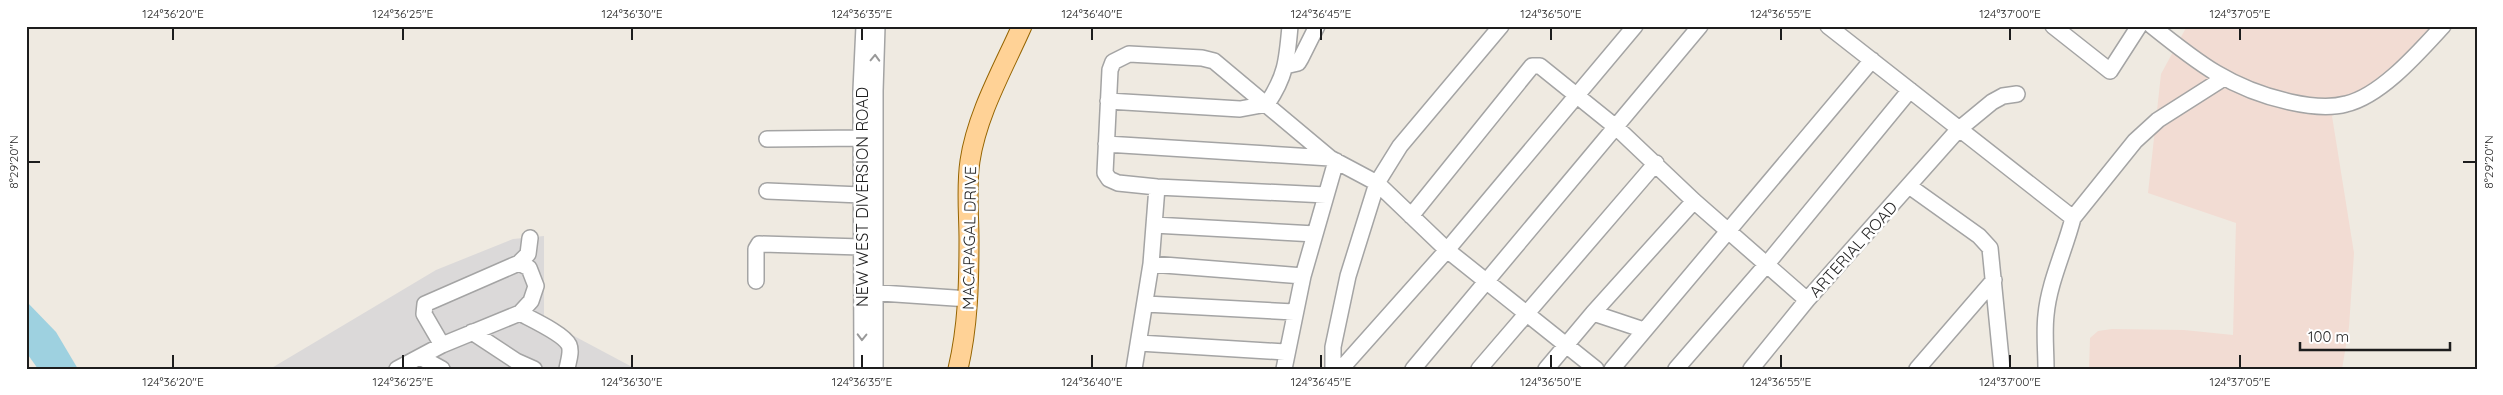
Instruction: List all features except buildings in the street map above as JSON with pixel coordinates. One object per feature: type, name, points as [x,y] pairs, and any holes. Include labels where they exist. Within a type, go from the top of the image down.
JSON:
[{"type":"main road","name":"MACAPAGAL DRIVE","points":[[958,369],[965,339],[969,299],[968,184],[970,161],[976,132],[1022,26]]},
{"type":"street","name":"NEW WEST DIVERSION ROAD","points":[[864,26],[861,138],[862,248],[869,292],[875,369]]},
{"type":"street","name":"NEW WEST DIVERSION ROAD","points":[[862,369],[869,292],[877,26]]},
{"type":"street","points":[[1108,101],[1240,109],[1267,104],[1281,84],[1290,26]]},
{"type":"street","points":[[1285,66],[1298,63],[1317,26]]},
{"type":"street","points":[[1333,369],[1333,347],[1348,276],[1377,183],[1400,146],[1501,26]]},
{"type":"street","points":[[1341,369],[1447,250],[1636,26]]},
{"type":"street","points":[[1413,369],[1617,128],[1700,26]]},
{"type":"street","points":[[1828,26],[1958,130],[2073,218]]},
{"type":"street","points":[[2053,26],[2110,71],[2139,26]]},
{"type":"street","points":[[2152,26],[2198,63],[2240,87],[2264,96],[2303,105],[2332,106],[2347,104],[2371,92],[2391,77],[2443,26]]},
{"type":"street","points":[[1326,195],[1157,187],[1118,183],[1109,179],[1105,173],[1110,70],[1113,62],[1128,54],[1209,59],[1333,159],[1377,183],[1447,250],[1596,369]]},
{"type":"street","points":[[1612,369],[1872,60]]},
{"type":"street","points":[[1411,216],[1532,66],[1540,66],[1617,128],[1694,201],[1807,300]]},
{"type":"street","points":[[2046,369],[2046,314],[2058,265],[2064,254],[2073,218],[2135,140],[2158,120],[2224,78]]},
{"type":"street","points":[[1676,369],[1767,264],[1910,90]]},
{"type":"street","name":"ARTERIAL ROAD","points":[[1751,369],[1807,300],[1958,130],[1992,102],[2003,96],[2017,94]]},
{"type":"street","points":[[767,138],[861,138]]},
{"type":"street","points":[[1106,144],[1333,159]]},
{"type":"street","points":[[1284,369],[1294,312],[1326,195],[1333,159]]},
{"type":"street","points":[[1478,369],[1656,163]]},
{"type":"street","points":[[1909,186],[1960,220],[1987,243],[1992,256],[1999,366]]},
{"type":"street","points":[[1134,369],[1146,304],[1157,187]]},
{"type":"street","points":[[767,192],[861,195]]},
{"type":"street","points":[[1546,369],[1593,313],[1694,201]]},
{"type":"street","points":[[1154,225],[1315,234]]},
{"type":"street","points":[[442,345],[424,314],[425,304],[519,263],[528,254],[530,238]]},
{"type":"street","points":[[756,281],[756,249],[760,244],[862,248]]},
{"type":"street","points":[[398,369],[442,345],[520,313],[531,301],[536,286],[529,268],[519,263]]},
{"type":"street","points":[[1151,264],[1303,276]]},
{"type":"street","points":[[1917,369],[1994,280]]},
{"type":"street","points":[[869,292],[969,299]]},
{"type":"street","points":[[1146,304],[1294,312]]},
{"type":"street","points":[[520,313],[562,337],[569,344],[571,351],[567,369]]},
{"type":"street","points":[[1593,313],[1644,330]]},
{"type":"street","points":[[472,332],[516,361],[534,369]]},
{"type":"street","points":[[1139,344],[1286,352]]},
{"type":"street","points":[[420,357],[442,369]]},
{"type":"shaded area","points":[[2187,26],[2450,26],[2375,92],[2332,116],[2354,253],[2349,327],[2342,369],[2089,369],[2090,338],[2098,331],[2112,329],[2184,330],[2233,335],[2236,223],[2148,193],[2161,74]]},
{"type":"shaded area","points":[[544,236],[544,320],[636,369],[270,369],[436,270],[513,239]]},
{"type":"water","points":[[26,301],[56,332],[78,369],[38,369],[26,352]]}]
